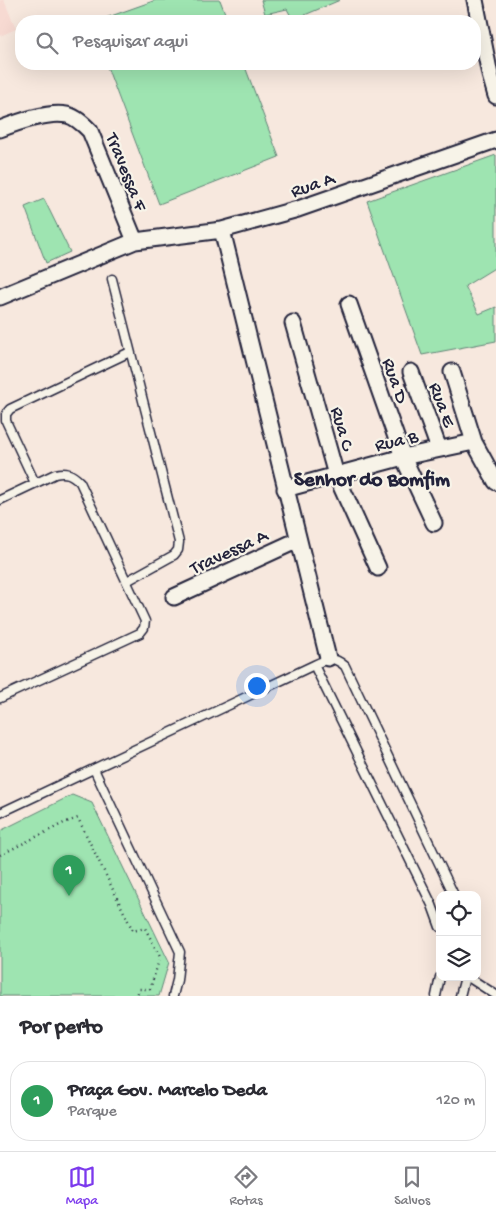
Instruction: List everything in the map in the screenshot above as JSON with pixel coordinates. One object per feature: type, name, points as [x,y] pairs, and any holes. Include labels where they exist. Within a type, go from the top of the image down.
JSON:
[{"type":"street","points":[[475,0],[478,15]]},
{"type":"street","points":[[481,30],[496,96]]},
{"type":"street","name":"Travessa F","points":[[0,129],[18,121],[53,115],[67,115],[78,120],[90,131],[135,241]]},
{"type":"street","name":"Rua A","points":[[135,241],[222,230],[298,209],[496,140]]},
{"type":"street","points":[[222,230],[298,540],[321,662]]},
{"type":"street","points":[[0,297],[135,241]]},
{"type":"street","name":"Rua D","points":[[349,304],[403,457],[434,522]]},
{"type":"street","name":"Rua C","points":[[293,323],[336,475],[378,568]]},
{"type":"street","name":"Rua E","points":[[411,372],[439,449]]},
{"type":"street","points":[[452,372],[474,442],[496,482]]},
{"type":"street","name":"Rua B","points":[[285,489],[403,457],[474,442]]},
{"type":"street","name":"Travessa A","points":[[174,597],[298,540]]},
{"type":"lane","points":[[112,278],[179,542],[178,550],[174,555],[127,581]]},
{"type":"lane","points":[[35,483],[6,421],[6,414],[10,409],[130,352]]},
{"type":"lane","points":[[0,500],[55,474],[64,472],[73,475],[80,482],[145,621],[144,628],[140,633],[0,698]]},
{"type":"lane","points":[[0,813],[321,662],[338,660],[345,666],[452,891]]},
{"type":"lane","points":[[321,662],[436,916]]},
{"type":"lane","points":[[94,769],[180,952],[173,996]]},
{"type":"lane","points":[[436,996],[439,981]]},
{"type":"lane","points":[[460,996],[466,981]]},
{"type":"lane","points":[[473,981],[496,995]]},
{"type":"path","points":[[0,855],[78,818],[133,931],[146,928],[160,957],[150,990],[139,989],[137,996]]},
{"type":"shaded area","points":[[0,0],[4,0],[15,29],[0,36]]},
{"type":"green space","points":[[156,0],[220,0],[226,15],[114,15]]},
{"type":"green space","points":[[261,0],[340,0],[305,15],[290,15],[287,9],[265,14]]},
{"type":"green space","points":[[108,70],[246,70],[279,157],[159,204]]},
{"type":"green space","points":[[496,155],[496,267],[465,286],[479,314],[496,307],[496,341],[422,355],[367,201]]},
{"type":"green space","points":[[44,199],[70,252],[46,263],[25,207]]},
{"type":"green space","points":[[72,795],[92,803],[169,962],[159,996],[0,996],[0,831]]},
{"type":"place","name":"Praça Gov. Marcelo Deda","points":[[69,896]]},
{"type":"district","name":"Senhor do Bomfim","points":[[372,478]]}]
